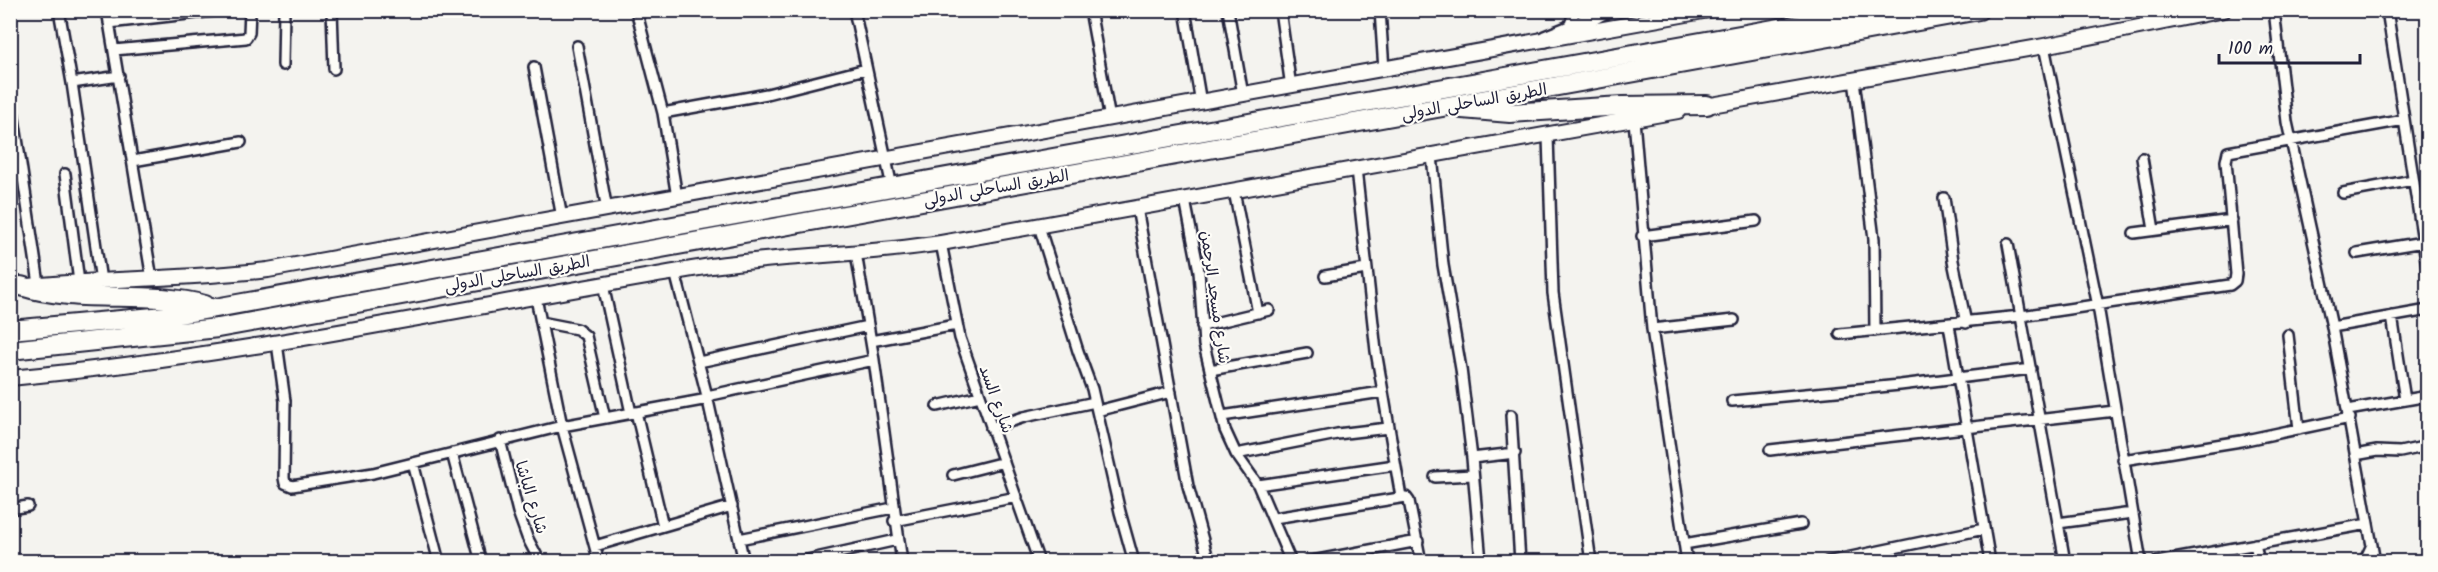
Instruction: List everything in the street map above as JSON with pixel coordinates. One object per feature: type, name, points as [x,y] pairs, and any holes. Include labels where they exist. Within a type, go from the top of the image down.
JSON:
[{"type":"highway","name":"الطريق الساحلى الدولى","points":[[10,330],[154,318],[215,308],[1880,10]]},
{"type":"highway","name":"الطريق الساحلى الدولى","points":[[10,350],[218,328],[1979,10]]},
{"type":"highway","points":[[1442,107],[1510,113],[1644,105],[1707,105]]},
{"type":"highway","points":[[24,286],[61,294],[181,301],[215,308]]},
{"type":"main road","points":[[1545,39],[1568,30],[1605,10]]},
{"type":"street","points":[[59,10],[101,281]]},
{"type":"street","points":[[107,10],[152,279]]},
{"type":"street","points":[[114,50],[246,38],[249,33],[250,10]]},
{"type":"street","points":[[283,65],[284,10]]},
{"type":"street","points":[[332,10],[333,69]]},
{"type":"street","points":[[636,10],[663,113],[677,197]]},
{"type":"street","points":[[854,10],[892,187]]},
{"type":"street","points":[[1090,10],[1110,119]]},
{"type":"street","points":[[1185,10],[1201,103]]},
{"type":"street","points":[[1228,10],[1243,95]]},
{"type":"street","points":[[1280,10],[1292,87]]},
{"type":"street","points":[[1380,10],[1384,70]]},
{"type":"street","points":[[1568,30],[1575,10]]},
{"type":"street","points":[[12,105],[24,286],[220,276],[268,270],[607,210],[1709,10]]},
{"type":"street","points":[[10,378],[114,367],[276,343],[675,272],[757,260],[856,253],[941,243],[2044,46],[2224,10]]},
{"type":"street","points":[[2274,10],[2283,99],[2290,140],[2332,327],[2374,561]]},
{"type":"street","points":[[2387,10],[2427,273]]},
{"type":"street","points":[[109,23],[216,11]]},
{"type":"street","points":[[577,46],[607,210]]},
{"type":"street","points":[[2044,46],[2098,306],[2141,561]]},
{"type":"street","points":[[534,67],[562,218]]},
{"type":"street","points":[[663,113],[768,94],[866,69]]},
{"type":"street","points":[[72,83],[119,76]]},
{"type":"street","points":[[1854,80],[1874,239],[1875,331]]},
{"type":"street","points":[[1634,120],[1642,236],[1652,329],[1687,561]]},
{"type":"street","points":[[1840,334],[1966,323],[2098,306],[2233,284],[2236,274],[2227,154],[2231,150],[2404,120]]},
{"type":"street","points":[[1548,136],[1553,293],[1591,561]]},
{"type":"street","points":[[133,161],[241,142]]},
{"type":"street","points":[[1432,156],[1443,265],[1461,369],[1472,458],[1481,561]]},
{"type":"street","points":[[2142,158],[2154,230]]},
{"type":"street","points":[[1356,170],[1382,392],[1401,497]]},
{"type":"street","points":[[65,174],[79,282]]},
{"type":"street","points":[[2343,193],[2413,180]]},
{"type":"street","points":[[1234,191],[1258,313]]},
{"type":"street","points":[[1944,198],[1953,261],[1966,323]]},
{"type":"street","name":"شارع مسجد الرحمن","points":[[1185,200],[1199,271],[1202,326],[1222,416],[1236,454],[1257,485],[1292,561]]},
{"type":"street","points":[[1137,208],[1188,486],[1209,561]]},
{"type":"street","points":[[1642,236],[1756,220]]},
{"type":"street","points":[[2134,233],[2232,220]]},
{"type":"street","points":[[1039,226],[1096,406],[1134,561]]},
{"type":"street","points":[[2356,253],[2423,242]]},
{"type":"street","name":"شارع السد","points":[[941,243],[956,325],[1039,561]]},
{"type":"street","points":[[2008,244],[2065,561]]},
{"type":"street","points":[[856,253],[874,360],[894,521],[902,561]]},
{"type":"street","points":[[1325,276],[1366,269]]},
{"type":"street","points":[[675,272],[699,362],[744,561]]},
{"type":"street","points":[[603,285],[663,526]]},
{"type":"street","points":[[537,298],[562,426],[599,561]]},
{"type":"street","points":[[1202,326],[1269,310]]},
{"type":"street","points":[[2332,327],[2427,310]]},
{"type":"street","points":[[2392,316],[2405,400]]},
{"type":"street","points":[[1652,329],[1734,320]]},
{"type":"street","points":[[542,322],[577,329],[586,336],[605,418]]},
{"type":"street","points":[[871,341],[956,325]]},
{"type":"street","points":[[1949,325],[1990,561]]},
{"type":"street","points":[[699,362],[868,326]]},
{"type":"street","points":[[2288,335],[2299,429]]},
{"type":"street","points":[[276,343],[285,401],[283,464],[287,485],[333,480],[413,463],[562,426],[634,413],[874,360]]},
{"type":"street","points":[[1210,370],[1307,354]]},
{"type":"street","points":[[1732,401],[1900,385],[2031,369]]},
{"type":"street","points":[[991,428],[1024,417],[1171,392]]},
{"type":"street","points":[[1222,416],[1382,392]]},
{"type":"street","points":[[937,406],[980,396]]},
{"type":"street","points":[[2123,460],[2299,429],[2349,414],[2427,396]]},
{"type":"street","points":[[1770,450],[2115,411]]},
{"type":"street","points":[[1511,415],[1520,561]]},
{"type":"street","points":[[1236,454],[1327,435],[1388,428]]},
{"type":"street","name":"شارع الباشا","points":[[500,440],[518,512],[527,537],[540,561]]},
{"type":"street","points":[[2355,455],[2377,451],[2400,452],[2427,446]]},
{"type":"street","points":[[453,453],[481,561]]},
{"type":"street","points":[[1472,458],[1515,453]]},
{"type":"street","points":[[954,475],[1004,462]]},
{"type":"street","points":[[413,463],[439,561]]},
{"type":"street","points":[[1257,485],[1395,465]]},
{"type":"street","points":[[1436,477],[1473,475]]},
{"type":"street","points":[[894,521],[1017,497]]},
{"type":"street","points":[[1274,518],[1406,497],[1409,501],[1421,561]]},
{"type":"street","points":[[10,498],[11,509],[28,506]]},
{"type":"street","points":[[595,546],[732,506]]},
{"type":"street","points":[[739,539],[893,508]]},
{"type":"street","points":[[2058,523],[2132,513]]},
{"type":"street","points":[[1684,544],[1801,524]]},
{"type":"street","points":[[2157,561],[2368,524]]},
{"type":"street","points":[[1827,561],[1984,529]]},
{"type":"street","points":[[798,561],[897,540]]},
{"type":"street","points":[[1307,561],[1418,541]]},
{"type":"street","points":[[2255,544],[2259,561]]},
{"type":"street","points":[[2364,561],[2372,545]]}]
